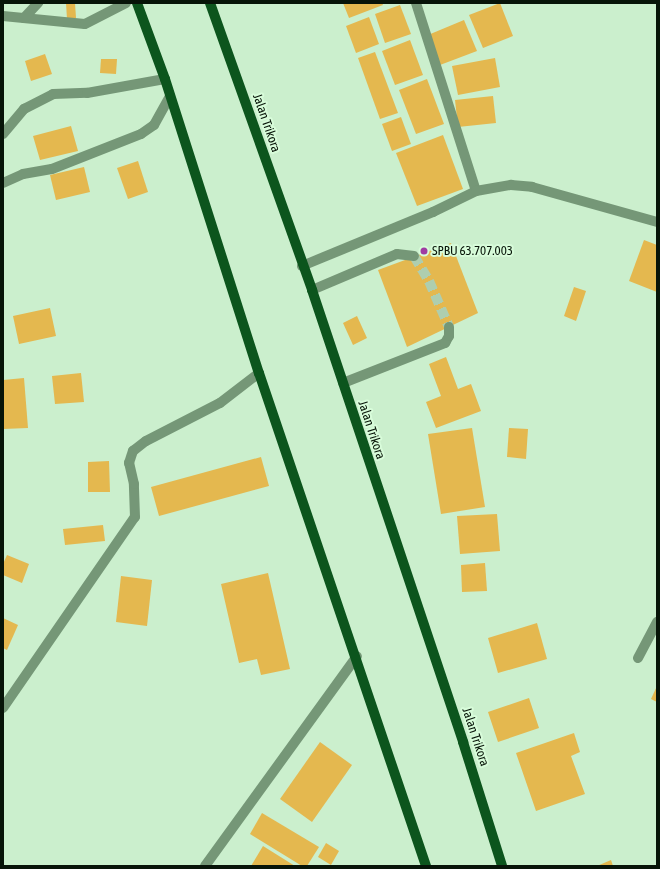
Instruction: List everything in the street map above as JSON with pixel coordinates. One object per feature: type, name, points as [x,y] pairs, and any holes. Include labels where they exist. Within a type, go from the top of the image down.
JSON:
[{"type":"main road","points":[[137,3],[165,79],[260,373],[357,656],[426,866]]},
{"type":"main road","name":"Jalan Trikora","points":[[210,3],[302,266],[312,290],[461,735],[502,866]]},
{"type":"street","points":[[24,18],[38,3]]},
{"type":"street","points":[[3,16],[85,24],[126,3]]},
{"type":"street","points":[[416,3],[476,191]]},
{"type":"street","points":[[3,134],[24,109],[53,94],[87,93],[165,79]]},
{"type":"street","points":[[3,182],[23,174],[52,169],[142,134],[154,125],[170,96]]},
{"type":"street","points":[[302,266],[433,212],[476,191],[511,185],[532,187],[657,222]]},
{"type":"street","points":[[312,290],[397,254],[414,256]]},
{"type":"street","points":[[343,383],[445,343],[449,336],[449,327]]},
{"type":"street","points":[[3,708],[135,517],[134,484],[129,463],[133,451],[146,441],[220,403],[260,373]]},
{"type":"street","points":[[638,658],[657,622]]},
{"type":"street","points":[[205,866],[357,656]]},
{"type":"building","points":[[66,3],[75,3],[76,18],[67,19]]},
{"type":"building","points":[[343,3],[382,3],[383,5],[349,18]]},
{"type":"building","points":[[500,3],[513,36],[483,48],[469,15]]},
{"type":"building","points":[[400,5],[411,34],[385,43],[375,14]]},
{"type":"building","points":[[369,17],[379,44],[356,53],[346,26]]},
{"type":"building","points":[[464,20],[477,51],[440,65],[428,35]]},
{"type":"building","points":[[410,40],[423,75],[395,85],[382,51]]},
{"type":"building","points":[[375,52],[398,113],[380,119],[358,58]]},
{"type":"building","points":[[45,54],[52,74],[31,81],[25,61]]},
{"type":"building","points":[[495,58],[500,87],[458,95],[452,66]]},
{"type":"building","points":[[101,59],[117,59],[116,74],[100,73]]},
{"type":"building","points":[[427,79],[444,124],[416,134],[399,90]]},
{"type":"building","points":[[493,96],[496,123],[458,127],[455,100]]},
{"type":"building","points":[[401,117],[411,144],[392,151],[382,124]]},
{"type":"building","points":[[71,126],[78,151],[40,160],[33,136]]},
{"type":"building","points":[[443,135],[463,189],[417,206],[396,153]]},
{"type":"building","points":[[138,161],[148,192],[128,199],[117,168]]},
{"type":"building","points":[[84,167],[90,192],[56,200],[50,175]]},
{"type":"building","points":[[644,240],[657,245],[657,292],[629,281]]},
{"type":"building","points":[[451,243],[478,313],[407,347],[378,270]]},
{"type":"building","points":[[574,287],[586,291],[576,321],[564,316]]},
{"type":"building","points":[[50,308],[56,336],[19,344],[13,316]]},
{"type":"building","points":[[357,316],[367,338],[353,345],[343,323]]},
{"type":"building","points":[[446,357],[458,389],[471,384],[481,411],[436,428],[426,402],[441,396],[429,364]]},
{"type":"building","points":[[81,373],[84,402],[55,404],[52,376]]},
{"type":"building","points":[[24,378],[28,428],[3,429],[3,380]]},
{"type":"building","points":[[472,428],[485,507],[441,514],[428,434]]},
{"type":"building","points":[[509,428],[528,429],[526,459],[507,457]]},
{"type":"building","points":[[261,457],[269,486],[159,516],[151,487]]},
{"type":"building","points":[[109,461],[110,492],[88,492],[88,462]]},
{"type":"building","points":[[497,514],[500,551],[460,554],[457,516]]},
{"type":"building","points":[[103,525],[105,541],[65,545],[63,529]]},
{"type":"building","points":[[7,555],[29,564],[22,583],[3,575],[3,564]]},
{"type":"building","points":[[485,563],[487,591],[462,592],[461,565]]},
{"type":"building","points":[[268,573],[290,669],[261,675],[257,659],[239,663],[221,584]]},
{"type":"building","points":[[121,576],[152,580],[147,626],[116,622]]},
{"type":"building","points":[[3,618],[18,625],[7,650],[3,648]]},
{"type":"building","points":[[537,623],[547,659],[498,673],[488,638]]},
{"type":"building","points":[[657,686],[657,702],[651,699]]},
{"type":"building","points":[[529,698],[539,728],[498,742],[488,712]]},
{"type":"building","points":[[574,733],[580,752],[571,756],[585,794],[536,811],[516,753]]},
{"type":"building","points":[[320,742],[352,765],[312,822],[280,799]]},
{"type":"building","points":[[262,813],[319,847],[307,866],[302,866],[250,834]]},
{"type":"building","points":[[326,843],[339,851],[331,865],[318,857]]},
{"type":"building","points":[[263,846],[295,866],[251,866]]},
{"type":"building","points":[[611,860],[613,866],[597,866]]},
{"type":"tunnel","points":[[414,256],[429,281],[449,327]]},
{"type":"place","name":"SPBU 63.707.003","points":[[424,251]]}]
